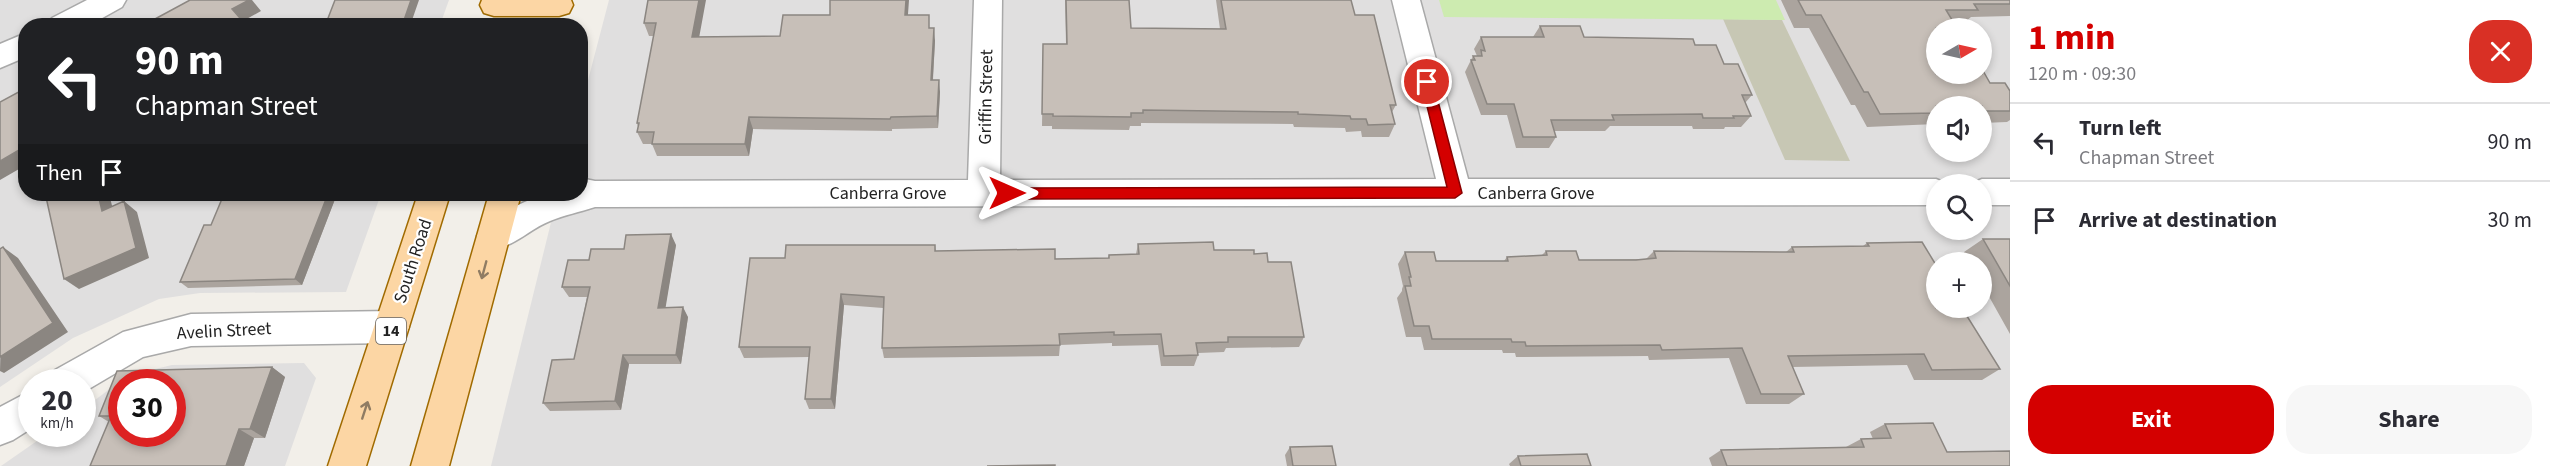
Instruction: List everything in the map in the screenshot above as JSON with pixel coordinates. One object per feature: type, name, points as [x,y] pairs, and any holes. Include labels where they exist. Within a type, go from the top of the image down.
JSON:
[{"type":"main road","points":[[493,10],[557,10]]},
{"type":"main road","name":"South Road","points":[[347,466],[432,201]]},
{"type":"main road","points":[[430,466],[503,201]]},
{"type":"street","points":[[77,18],[112,0]]},
{"type":"street","name":"Griffin Street","points":[[984,193],[988,0]]},
{"type":"street","points":[[1406,0],[1455,193]]},
{"type":"street","points":[[0,57],[18,48]]},
{"type":"street","name":"Canberra Grove","points":[[588,192],[1926,192]]},
{"type":"street","points":[[1992,192],[2010,192]]},
{"type":"street","name":"Canberra Grove","points":[[494,236],[539,210],[564,201]]},
{"type":"street","name":"Avelin Street","points":[[90,369],[135,343],[191,330],[392,327]]},
{"type":"street","points":[[0,428],[18,416]]},
{"type":"shaded area","points":[[0,0],[449,0],[443,18],[18,18],[18,201],[378,201],[346,292],[200,293],[159,299],[73,338],[27,369],[18,369],[18,375],[0,387]]},
{"type":"shaded area","points":[[609,0],[2010,0],[2010,466],[491,466],[556,201],[588,201],[588,80]]},
{"type":"shaded area","points":[[1723,19],[1782,20],[1850,161],[1785,160]]},
{"type":"shaded area","points":[[304,363],[316,378],[285,466],[1,466],[28,447],[96,447],[96,399],[108,390],[108,447],[186,447],[186,369],[155,369],[172,365]]},
{"type":"green space","points":[[1439,0],[1776,0],[1785,20],[1444,17]]},
{"type":"building","points":[[190,0],[249,0],[232,9],[240,18],[157,18]]},
{"type":"building","points":[[335,0],[411,0],[405,18],[328,18]]},
{"type":"building","points":[[648,0],[699,0],[692,37],[780,36],[783,15],[830,15],[830,0],[906,0],[905,15],[929,15],[929,28],[934,28],[931,80],[939,80],[937,116],[891,117],[890,119],[749,117],[745,144],[652,144],[654,132],[637,132],[656,23],[644,23]]},
{"type":"building","points":[[1066,0],[1129,0],[1131,28],[1226,29],[1221,0],[1351,0],[1355,15],[1374,15],[1396,105],[1390,105],[1395,124],[1368,125],[1366,119],[1351,119],[1350,116],[1298,114],[1298,112],[1143,110],[1143,113],[1131,113],[1131,117],[1042,114],[1043,44],[1067,44]]},
{"type":"building","points":[[1798,0],[2010,0],[2010,4],[1974,4],[1978,10],[1946,10],[1951,18],[1926,18],[1926,84],[2005,83],[2010,91],[2010,111],[1992,111],[1992,96],[1926,96],[1926,113],[1880,114],[1868,92],[1864,92],[1821,15],[1806,15]]},
{"type":"building","points":[[1540,26],[1580,26],[1584,37],[1693,39],[1695,45],[1716,45],[1724,64],[1738,64],[1752,95],[1742,95],[1751,116],[1703,118],[1702,114],[1612,115],[1614,120],[1551,120],[1556,137],[1523,137],[1514,104],[1487,104],[1471,60],[1475,60],[1473,56],[1482,56],[1481,50],[1485,51],[1481,37],[1544,37]]},
{"type":"building","points":[[18,92],[18,151],[0,161],[0,102]]},
{"type":"building","points":[[47,201],[100,201],[102,211],[124,201],[136,248],[64,279]]},
{"type":"building","points":[[221,201],[325,201],[295,279],[180,282],[204,225],[211,225]]},
{"type":"building","points":[[671,234],[658,308],[683,307],[676,355],[623,355],[615,401],[543,403],[552,360],[574,359],[590,287],[562,287],[568,260],[589,260],[591,249],[624,249],[626,235]]},
{"type":"building","points":[[2010,239],[2010,286],[1992,252],[1984,240]]},
{"type":"building","points":[[1213,242],[1214,250],[1254,250],[1254,254],[1267,253],[1268,262],[1291,262],[1304,337],[1228,337],[1228,342],[1196,343],[1198,355],[1164,356],[1161,334],[1114,335],[1114,332],[1059,334],[1060,345],[882,348],[884,297],[841,294],[831,399],[805,399],[810,347],[739,347],[750,258],[785,258],[786,245],[935,245],[935,251],[1055,249],[1055,259],[1109,258],[1109,255],[1139,254],[1138,244]]},
{"type":"building","points":[[1922,242],[1928,252],[1926,252],[1926,318],[1968,318],[2000,369],[1932,370],[1924,354],[1788,356],[1804,394],[1761,394],[1742,348],[1662,350],[1660,345],[1526,346],[1525,342],[1512,342],[1511,339],[1432,339],[1429,326],[1414,326],[1405,286],[1411,286],[1409,277],[1411,277],[1405,252],[1434,252],[1436,261],[1508,261],[1507,257],[1547,255],[1546,251],[1576,251],[1579,260],[1636,260],[1656,258],[1654,251],[1794,252],[1792,247],[1869,246],[1867,243]]},
{"type":"building","points":[[3,247],[53,323],[0,357],[0,249]]},
{"type":"building","points":[[272,367],[250,429],[239,429],[226,466],[90,466],[108,423],[108,447],[186,447],[186,369]]},
{"type":"building","points":[[108,394],[108,416],[99,416]]},
{"type":"building","points":[[1933,423],[1947,452],[2010,451],[2010,466],[1727,466],[1721,450],[1864,447],[1861,439],[1891,438],[1885,424]]},
{"type":"building","points":[[1332,446],[1336,466],[1293,466],[1290,447]]},
{"type":"building","points":[[1587,454],[1591,466],[1521,466],[1518,456]]},
{"type":"building","points":[[1055,465],[1055,466],[987,466]]},
{"type":"route","points":[[1007,193],[1455,193],[1427,82]]}]
